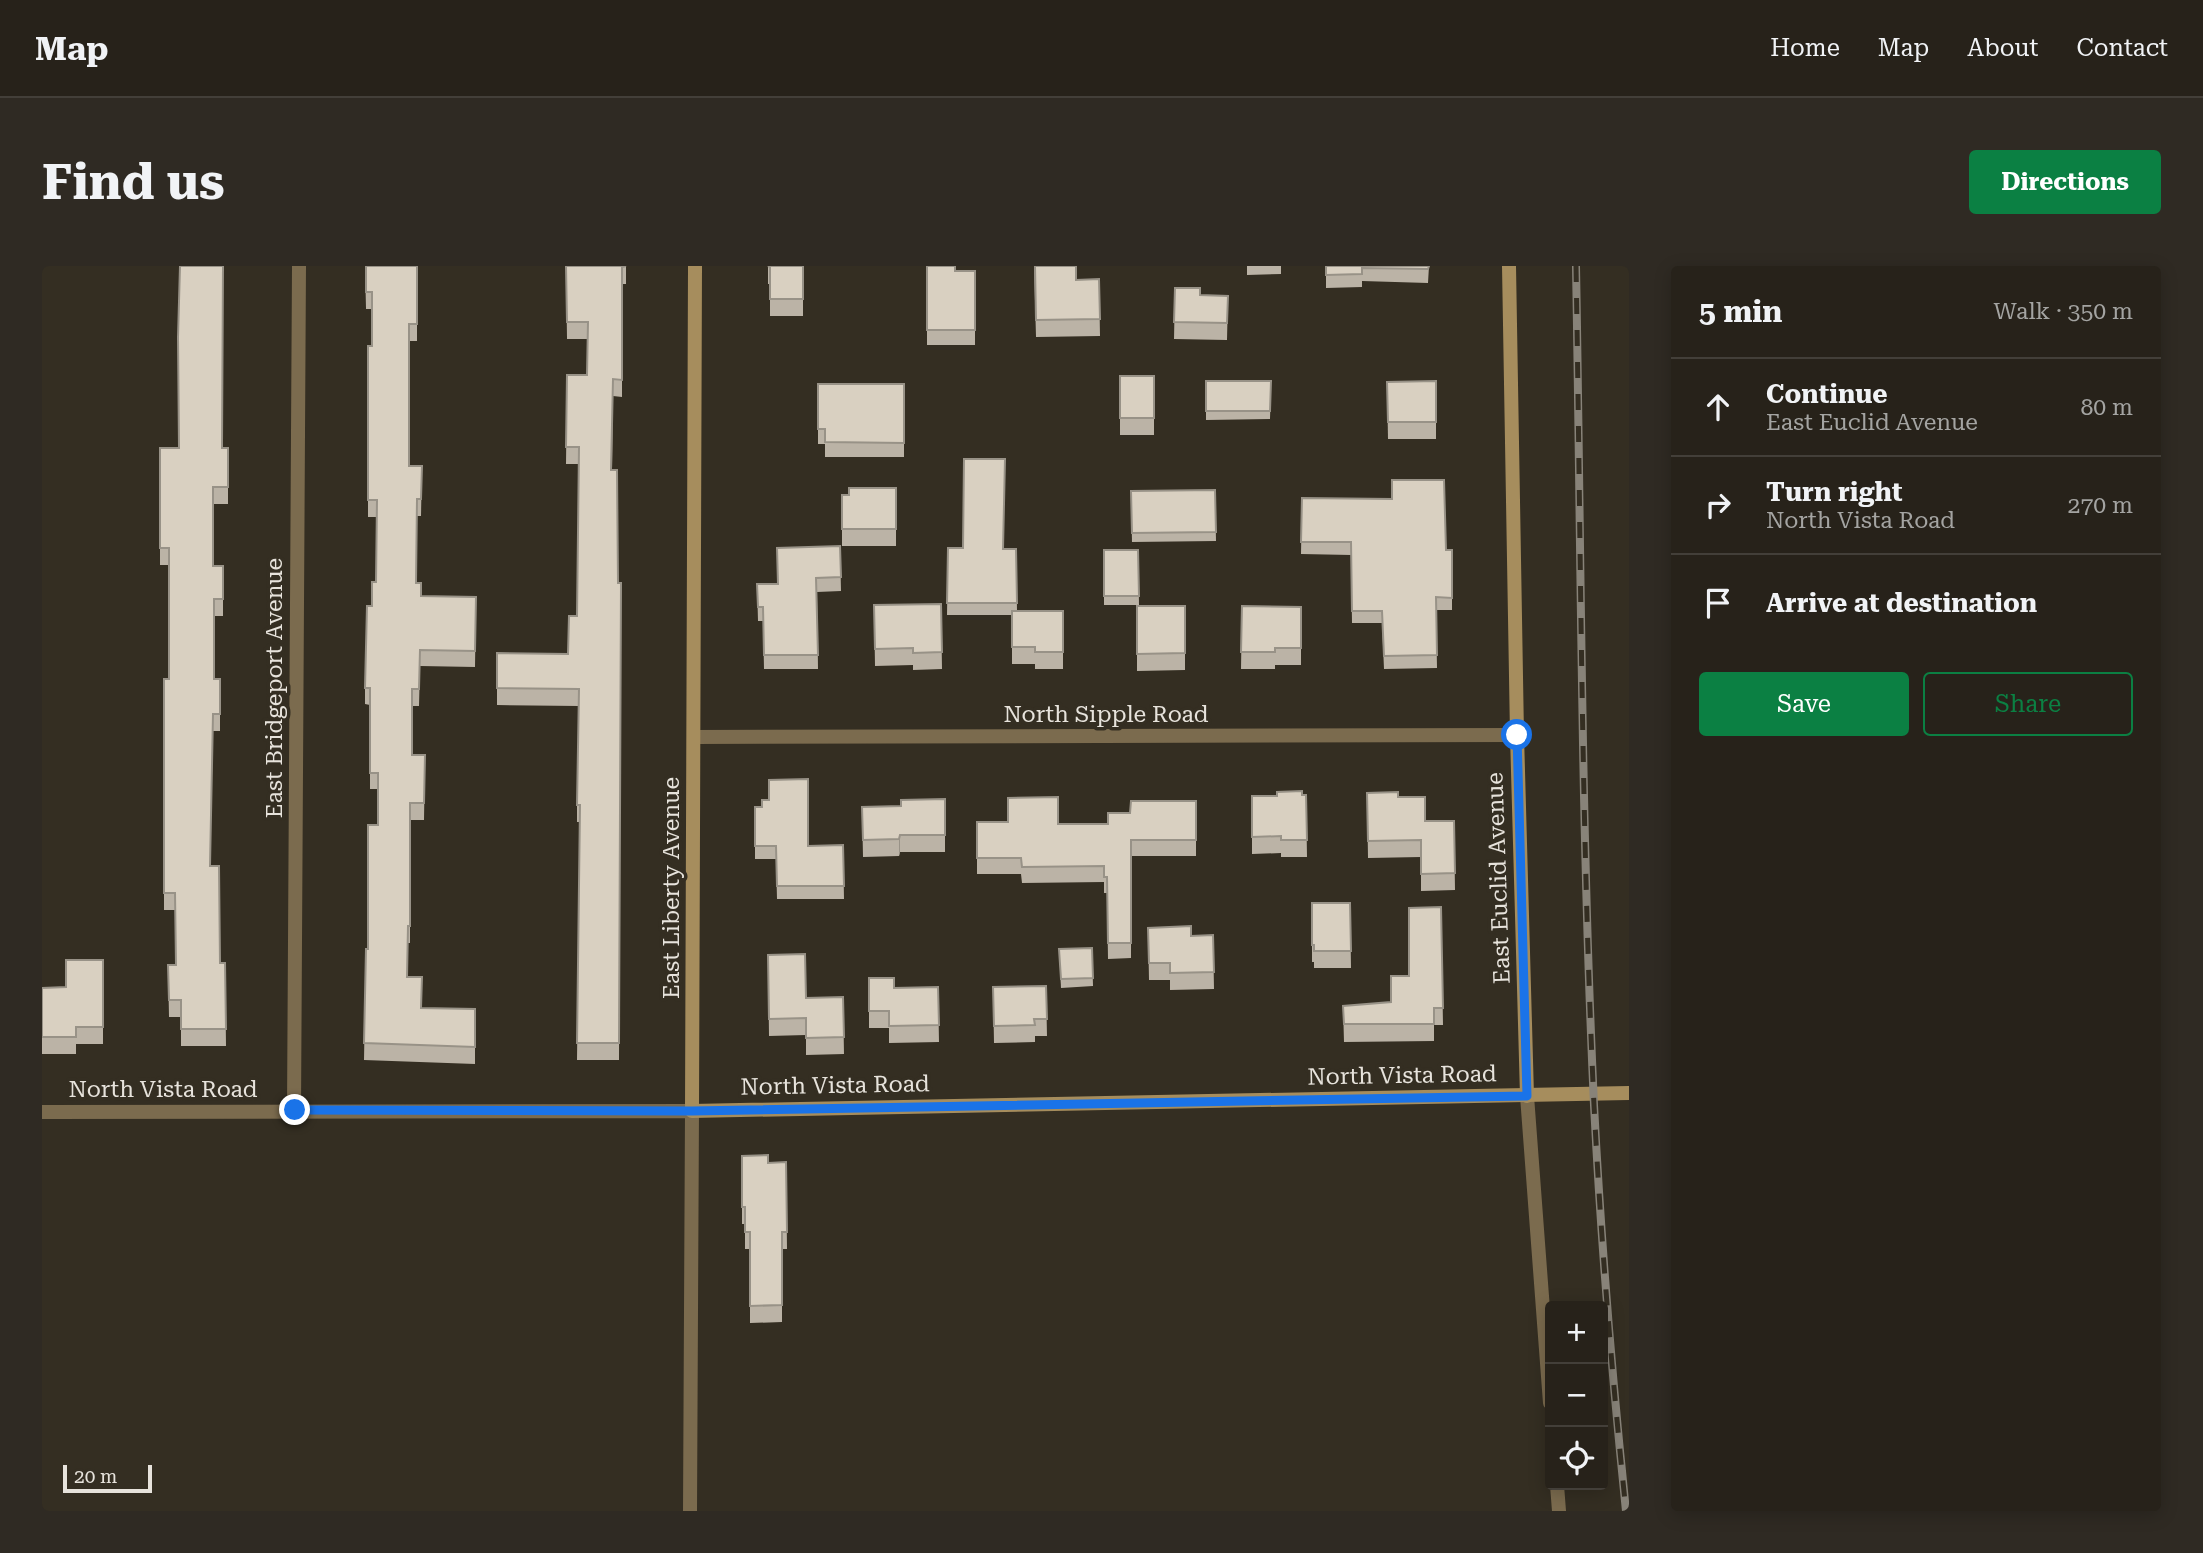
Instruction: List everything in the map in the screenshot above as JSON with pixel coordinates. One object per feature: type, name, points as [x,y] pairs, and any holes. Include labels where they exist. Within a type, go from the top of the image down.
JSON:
[{"type":"street","name":"East Bridgeport Avenue","points":[[295,1110],[299,266]]},
{"type":"street","name":"East Liberty Avenue","points":[[690,1511],[695,266]]},
{"type":"street","name":"East Euclid Avenue","points":[[1509,266],[1517,735],[1527,1096],[1547,1364]]},
{"type":"street","name":"North Sipple Road","points":[[694,737],[1517,735]]},
{"type":"street","name":"North Vista Road","points":[[42,1112],[692,1111],[1629,1093]]},
{"type":"street","points":[[1557,1490],[1559,1511]]},
{"type":"building","points":[[180,266],[223,266],[222,448],[228,448],[228,487],[213,487],[213,566],[223,566],[223,599],[214,599],[214,679],[220,679],[220,714],[213,714],[210,866],[219,866],[220,963],[225,963],[226,1029],[181,1029],[181,1000],[169,1000],[168,965],[176,965],[175,893],[164,893],[164,679],[169,679],[169,548],[160,548],[160,448],[179,448]]},
{"type":"building","points":[[366,266],[417,266],[417,324],[409,324],[409,466],[422,466],[421,499],[417,499],[416,583],[421,583],[421,596],[476,597],[475,651],[420,650],[419,689],[412,689],[412,755],[425,755],[424,803],[410,803],[410,926],[407,977],[422,977],[421,1008],[475,1009],[475,1047],[364,1043],[368,949],[368,825],[378,825],[378,773],[370,773],[370,688],[365,688],[367,606],[372,606],[372,582],[376,582],[377,500],[368,500],[368,346],[372,346],[372,292],[366,292]]},
{"type":"building","points":[[566,266],[626,266],[622,267],[622,380],[613,379],[611,470],[617,470],[618,583],[621,583],[619,1043],[577,1043],[579,689],[497,688],[497,653],[568,654],[569,616],[577,616],[579,447],[566,447],[567,375],[587,375],[588,322],[567,322]]},
{"type":"building","points":[[768,266],[803,266],[803,299],[770,299]]},
{"type":"building","points":[[927,266],[955,266],[955,271],[975,271],[975,330],[927,330]]},
{"type":"building","points":[[1035,266],[1076,266],[1076,280],[1099,279],[1100,319],[1036,320]]},
{"type":"building","points":[[1326,266],[1429,266],[1428,269],[1362,268],[1362,274],[1326,275]]},
{"type":"building","points":[[1175,288],[1200,288],[1200,295],[1228,296],[1227,323],[1174,322]]},
{"type":"building","points":[[1120,376],[1154,376],[1154,418],[1120,418]]},
{"type":"building","points":[[1206,381],[1271,381],[1270,411],[1206,411]]},
{"type":"building","points":[[1436,381],[1436,422],[1388,422],[1387,382]]},
{"type":"building","points":[[818,384],[904,384],[904,443],[825,442],[825,429],[818,429]]},
{"type":"building","points":[[964,459],[1005,459],[1003,549],[1016,549],[1017,603],[947,603],[948,548],[963,548]]},
{"type":"building","points":[[1392,480],[1444,480],[1446,550],[1452,550],[1452,598],[1436,597],[1437,655],[1384,656],[1382,611],[1352,611],[1351,542],[1301,542],[1302,498],[1392,499]]},
{"type":"building","points":[[849,488],[896,488],[896,529],[842,529],[842,495],[849,495]]},
{"type":"building","points":[[1215,490],[1216,532],[1132,533],[1131,491]]},
{"type":"building","points":[[840,546],[841,577],[816,578],[818,655],[764,655],[763,607],[758,607],[757,584],[778,584],[777,548]]},
{"type":"building","points":[[1104,550],[1138,550],[1139,596],[1104,596]]},
{"type":"building","points":[[941,604],[942,652],[913,653],[913,648],[875,649],[874,605]]},
{"type":"building","points":[[1137,606],[1185,606],[1185,653],[1137,654]]},
{"type":"building","points":[[1242,606],[1301,607],[1301,648],[1275,648],[1275,652],[1241,652]]},
{"type":"building","points":[[1012,611],[1063,611],[1063,652],[1035,652],[1035,647],[1012,647]]},
{"type":"building","points":[[808,779],[808,846],[843,845],[844,886],[777,886],[776,846],[755,846],[755,807],[762,807],[762,800],[769,800],[769,780]]},
{"type":"building","points":[[1302,791],[1302,795],[1306,795],[1307,840],[1281,840],[1281,836],[1252,837],[1252,796],[1277,796],[1277,792]]},
{"type":"building","points":[[1398,792],[1398,797],[1425,797],[1425,821],[1454,821],[1455,873],[1421,874],[1421,840],[1368,841],[1367,793]]},
{"type":"building","points":[[1058,797],[1058,824],[1108,824],[1108,813],[1130,813],[1131,801],[1196,801],[1196,840],[1131,840],[1131,943],[1108,943],[1107,877],[1104,877],[1104,866],[1022,867],[1021,858],[977,858],[977,822],[1008,822],[1008,798]]},
{"type":"building","points":[[945,799],[945,835],[900,835],[899,839],[863,840],[862,807],[901,806],[901,800]]},
{"type":"building","points":[[1312,903],[1350,903],[1351,951],[1314,951]]},
{"type":"building","points":[[1441,907],[1443,1008],[1434,1008],[1434,1024],[1344,1024],[1343,1006],[1391,1002],[1391,976],[1409,976],[1409,908]]},
{"type":"building","points":[[1191,926],[1191,936],[1213,935],[1214,972],[1170,973],[1170,963],[1149,963],[1148,928]]},
{"type":"building","points":[[1092,948],[1093,978],[1061,979],[1059,949]]},
{"type":"building","points":[[805,954],[806,998],[843,997],[844,1037],[806,1038],[806,1018],[769,1019],[768,955]]},
{"type":"building","points":[[66,960],[103,960],[103,1027],[76,1027],[76,1037],[42,1037],[42,988],[66,987]]},
{"type":"building","points":[[869,978],[894,978],[894,988],[938,987],[939,1025],[889,1026],[889,1011],[869,1011]]},
{"type":"building","points":[[1046,986],[1047,1019],[1034,1019],[1035,1025],[994,1026],[993,987]]},
{"type":"building","points":[[768,1155],[768,1163],[786,1162],[787,1232],[782,1232],[782,1305],[750,1306],[750,1232],[745,1232],[745,1207],[742,1207],[742,1156]]},
{"type":"railway","points":[[1576,266],[1584,791],[1594,1105],[1626,1511]]},
{"type":"route","points":[[295,1110],[692,1111],[1527,1096],[1517,735]]}]
